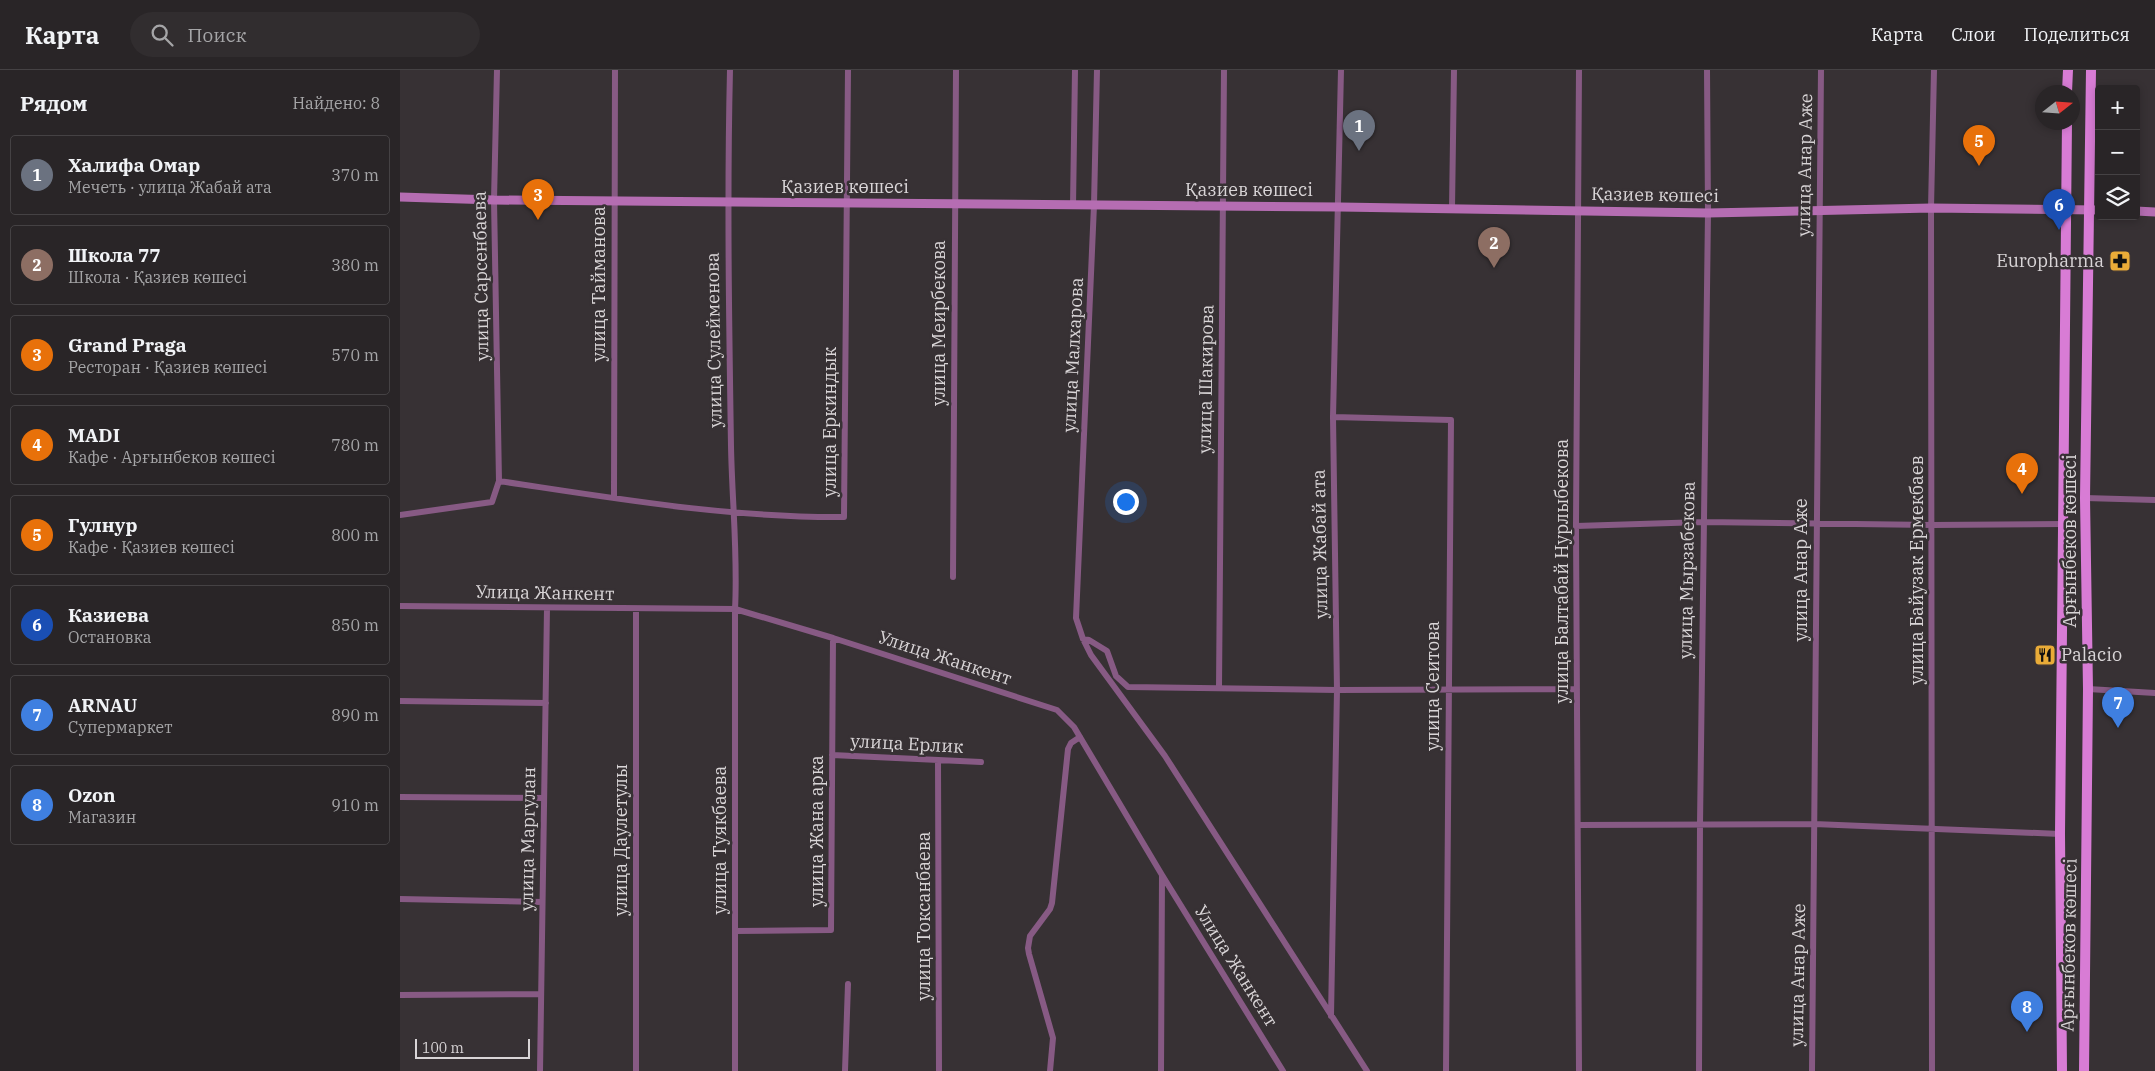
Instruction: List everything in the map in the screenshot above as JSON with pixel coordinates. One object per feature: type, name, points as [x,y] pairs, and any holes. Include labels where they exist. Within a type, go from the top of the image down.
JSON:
[{"type":"main road","points":[[2068,70],[2068,85]]},
{"type":"main road","name":"Арғынбеков көшесі","points":[[2084,1071],[2088,689],[2085,498],[2094,210],[2091,70]]},
{"type":"main road","name":"Арғынбеков көшесі","points":[[2062,1071],[2060,834],[2067,130]]},
{"type":"street","name":"улица Сарсенбаева","points":[[497,70],[494,200],[499,481]]},
{"type":"street","name":"улица Тайманова","points":[[614,498],[615,70]]},
{"type":"street","name":"улица Сулейменова","points":[[730,70],[727,202],[732,512],[737,573],[735,609]]},
{"type":"street","name":"улица Еркиндык","points":[[499,481],[614,498],[732,512],[803,517],[844,517],[848,70]]},
{"type":"street","name":"улица Меирбекова","points":[[953,576],[956,70]]},
{"type":"street","points":[[1073,206],[1075,70]]},
{"type":"street","name":"улица Малхарова","points":[[1097,70],[1094,205],[1076,618],[1083,640],[1091,655],[1165,756],[1367,1071]]},
{"type":"street","name":"улица Шакирова","points":[[1218,688],[1224,70]]},
{"type":"street","name":"улица Жабай ата","points":[[1331,1017],[1336,690],[1333,417],[1340,206],[1341,70]]},
{"type":"street","points":[[1452,208],[1454,70]]},
{"type":"street","name":"улица Балтабай Нурлыбекова","points":[[1579,70],[1576,526],[1580,1071]]},
{"type":"street","name":"улица Мырзабекова","points":[[1699,1071],[1703,522],[1708,213],[1707,70]]},
{"type":"street","name":"улица Анар Аже","points":[[1812,1071],[1820,70]]},
{"type":"street","name":"улица Байузак Ермекбаев","points":[[1932,1071],[1931,208],[1934,70]]},
{"type":"street","name":"Қазиев көшесі","points":[[400,197],[494,200],[1073,206],[1340,206],[1708,213],[1931,208],[2094,210]]},
{"type":"street","points":[[2140,211],[2155,212]]},
{"type":"street","name":"улица Сеитова","points":[[1333,417],[1451,420],[1446,1071]]},
{"type":"street","points":[[400,515],[492,502],[499,481]]},
{"type":"street","points":[[2085,498],[2155,500]]},
{"type":"street","points":[[1576,526],[1703,522],[1932,525],[2063,524]]},
{"type":"street","name":"Улица Жанкент","points":[[400,606],[735,609],[833,638],[1057,710],[1066,718],[1080,737],[1162,875],[1283,1071]]},
{"type":"street","name":"улица Маргулан","points":[[540,1071],[547,608]]},
{"type":"street","name":"улица Даулетулы","points":[[636,609],[636,1071]]},
{"type":"street","name":"улица Туякбаева","points":[[735,609],[735,1071]]},
{"type":"street","name":"улица Жана арка","points":[[735,931],[831,930],[833,638]]},
{"type":"street","points":[[1083,640],[1089,640],[1107,650],[1116,676],[1128,688],[1336,690],[1577,689]]},
{"type":"street","points":[[2088,689],[2155,694]]},
{"type":"street","points":[[400,701],[546,703]]},
{"type":"street","points":[[1050,1071],[1053,1038],[1029,954],[1028,941],[1050,909],[1052,903],[1068,748],[1071,743],[1080,737]]},
{"type":"street","name":"улица Ерлик","points":[[832,755],[982,762]]},
{"type":"street","name":"улица Токсанбаева","points":[[938,760],[940,1071]]},
{"type":"street","points":[[400,797],[544,798]]},
{"type":"street","points":[[1578,825],[1814,824],[2060,834]]},
{"type":"street","points":[[1161,1071],[1162,875]]},
{"type":"street","points":[[400,898],[542,902]]},
{"type":"street","points":[[845,1071],[848,984]]},
{"type":"street","points":[[400,995],[541,994]]},
{"type":"place","name":"Халифа Омар","points":[[1359,151]]},
{"type":"place","name":"Гулнур","points":[[1979,166]]},
{"type":"place","name":"Grand Praga","points":[[538,220]]},
{"type":"place","name":"Казиева","points":[[2059,230]]},
{"type":"place","name":"Europharma","points":[[2120,261]]},
{"type":"place","name":"Школа 77","points":[[1494,268]]},
{"type":"place","name":"MADI","points":[[2022,494]]},
{"type":"place","name":"Palacio","points":[[2045,655]]},
{"type":"place","name":"ARNAU","points":[[2118,728]]},
{"type":"place","name":"Ozon","points":[[2027,1032]]}]
